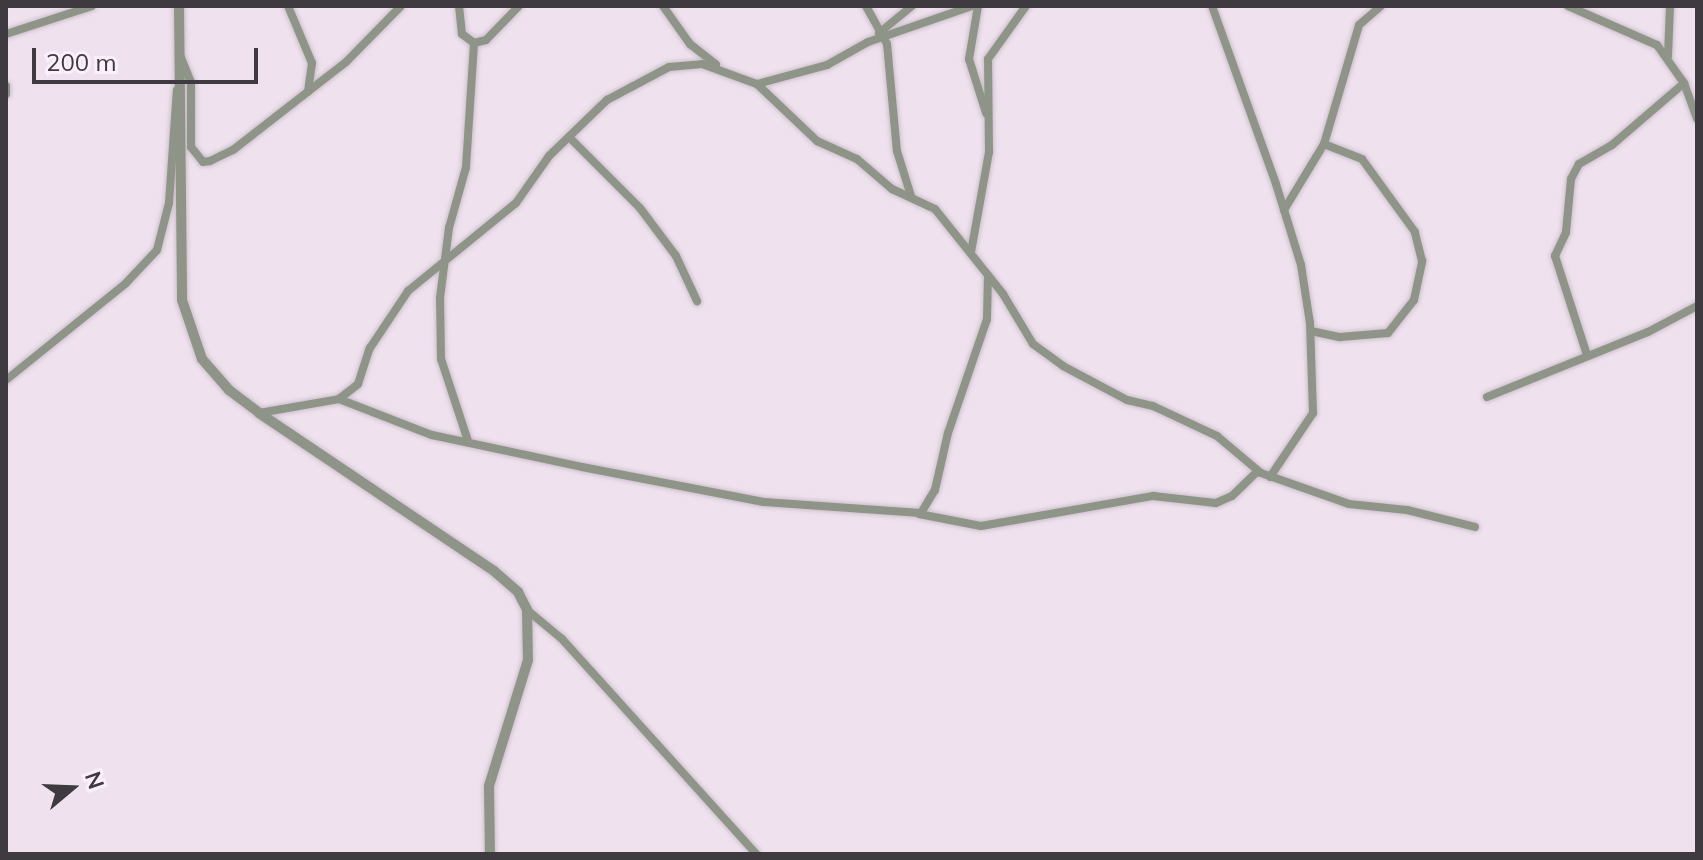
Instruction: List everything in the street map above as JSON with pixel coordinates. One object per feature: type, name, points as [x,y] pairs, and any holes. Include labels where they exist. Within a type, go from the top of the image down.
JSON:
[{"type":"street","points":[[6,34],[92,6]]},
{"type":"street","points":[[6,380],[126,283],[157,250],[169,203],[178,84],[179,6]]},
{"type":"street","points":[[288,6],[312,63],[308,93]]},
{"type":"street","points":[[179,51],[191,82],[191,147],[203,162],[233,150],[308,93],[346,62],[401,6]]},
{"type":"street","points":[[459,6],[462,34],[474,43]]},
{"type":"street","points":[[474,43],[486,40],[519,6]]},
{"type":"street","points":[[663,6],[698,53],[757,84],[804,132],[857,159],[892,189],[935,209],[971,252],[1046,355],[1118,396],[1153,406],[1217,436],[1258,471],[1270,477],[1349,504],[1407,510],[1475,527]]},
{"type":"street","points":[[866,6],[882,35],[897,151],[911,196]]},
{"type":"street","points":[[882,35],[912,6]]},
{"type":"street","points":[[757,84],[827,65],[882,35],[972,6]]},
{"type":"street","points":[[978,6],[969,59],[988,120]]},
{"type":"street","points":[[971,252],[988,166],[990,53],[1026,6]]},
{"type":"street","points":[[1212,6],[1301,265],[1311,331],[1313,413],[1270,477]]},
{"type":"street","points":[[1284,210],[1324,144],[1339,104],[1353,40],[1363,20],[1381,6]]},
{"type":"street","points":[[1568,6],[1646,37],[1668,56],[1684,83],[1697,119]]},
{"type":"street","points":[[1668,56],[1670,6]]},
{"type":"street","points":[[468,441],[440,351],[445,262],[466,167],[474,43]]},
{"type":"street","points":[[259,413],[339,399],[362,379],[370,348],[400,300],[516,203],[569,137],[607,100],[645,78],[686,64],[723,68]]},
{"type":"street","points":[[1587,355],[1555,256],[1566,232],[1571,179],[1579,164],[1612,145],[1684,83]]},
{"type":"street","points":[[178,84],[184,311],[211,374],[259,413],[494,571],[518,592],[527,610],[562,639],[756,854]]},
{"type":"street","points":[[6,86],[6,94]]},
{"type":"street","points":[[569,137],[656,228],[697,301]]},
{"type":"street","points":[[1311,331],[1340,337],[1388,333],[1414,300],[1422,261],[1415,232],[1362,159],[1324,144]]},
{"type":"street","points":[[919,513],[935,490],[948,433],[987,319],[988,275]]},
{"type":"street","points":[[1487,397],[1648,332],[1697,306]]},
{"type":"street","points":[[339,399],[409,427],[764,502],[919,513],[981,526],[1153,496],[1216,503],[1232,496],[1258,471]]},
{"type":"street","points":[[490,854],[489,786],[528,660],[527,610]]}]
